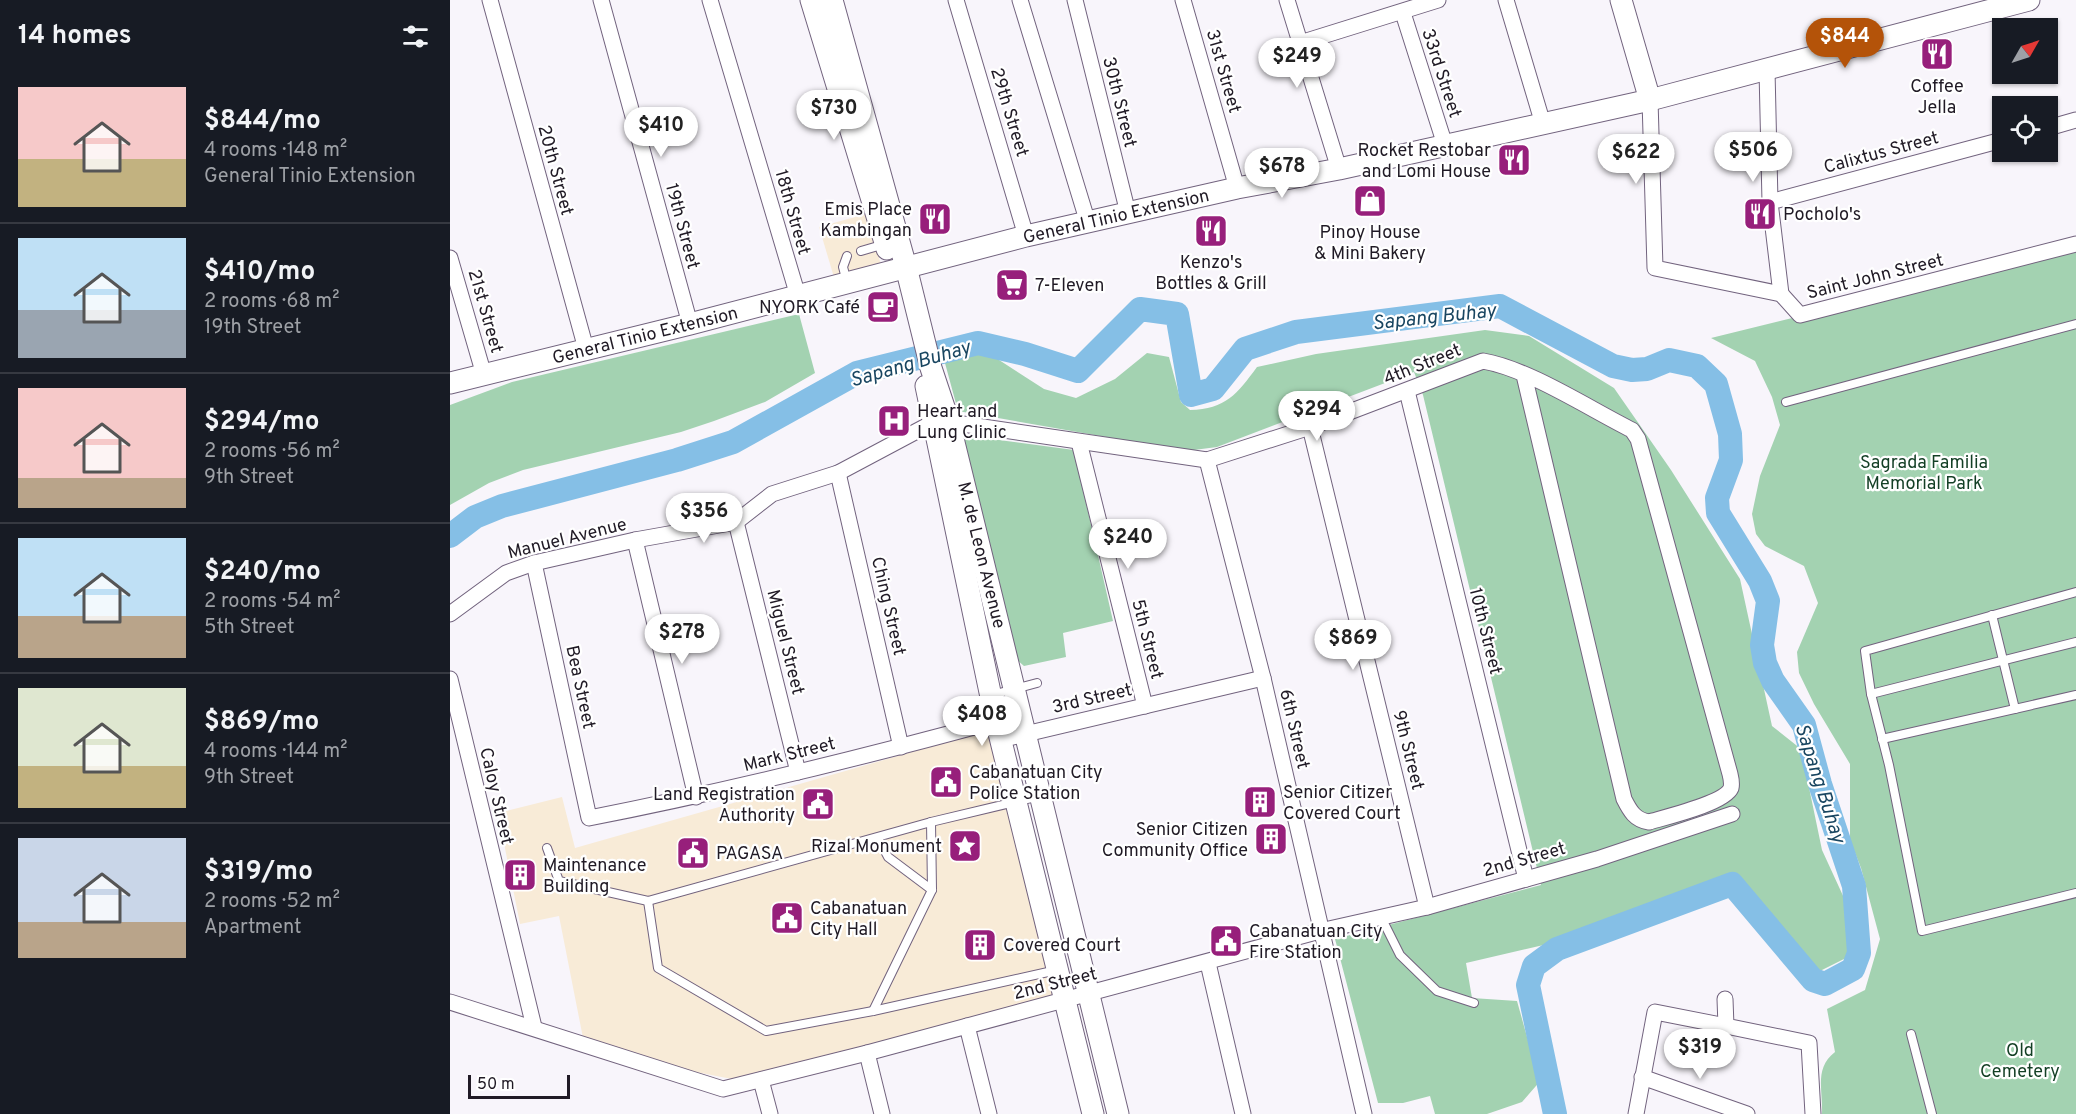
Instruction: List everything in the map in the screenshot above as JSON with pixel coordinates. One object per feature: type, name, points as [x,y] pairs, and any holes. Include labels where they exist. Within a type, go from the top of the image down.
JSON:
[{"type":"main road","name":"M. de Leon Avenue","points":[[811,0],[885,244],[900,268]]},
{"type":"main road","name":"M. de Leon Avenue","points":[[832,0],[940,422],[1026,734],[1118,1114]]},
{"type":"main road","points":[[1621,0],[1650,100]]},
{"type":"main road","name":"General Tinio Extension","points":[[450,383],[690,324],[1026,236],[1088,224],[1237,188],[1339,169],[1650,100],[2029,0]]},
{"type":"main road","name":"M. de Leon Avenue","points":[[940,422],[990,695],[1093,1114]]},
{"type":"street","name":"20th Street","points":[[490,0],[586,349]]},
{"type":"street","name":"19th Street","points":[[601,0],[690,324]]},
{"type":"street","name":"18th Street","points":[[710,0],[798,296]]},
{"type":"street","name":"29th Street","points":[[956,0],[1026,236]]},
{"type":"street","points":[[1020,0],[1088,224]]},
{"type":"street","name":"30th Street","points":[[1075,0],[1128,213]]},
{"type":"street","name":"31st Street","points":[[1183,0],[1237,188]]},
{"type":"street","points":[[1287,0],[1339,169]]},
{"type":"street","points":[[1300,43],[1438,0]]},
{"type":"street","points":[[1506,0],[1543,124]]},
{"type":"street","name":"33rd Street","points":[[1403,12],[1445,145]]},
{"type":"street","points":[[1767,70],[1770,202],[1781,294]]},
{"type":"street","name":"Saint John Street","points":[[1650,100],[1655,268],[1781,294],[1800,315],[2076,244]]},
{"type":"street","points":[[2058,125],[2076,120]]},
{"type":"street","name":"Calixtus Street","points":[[1770,202],[1992,143]]},
{"type":"street","name":"21st Street","points":[[450,258],[484,375]]},
{"type":"street","name":"4th Street","points":[[940,422],[1207,460],[1310,427],[1483,361],[1501,364],[1524,375],[1632,430],[1638,439],[1653,484],[1732,786],[1726,795],[1649,822],[1641,821],[1631,812],[1624,799],[1524,375]]},
{"type":"street","name":"10th Street","points":[[1407,391],[1526,879]]},
{"type":"street","name":"Manuel Avenue","points":[[450,614],[506,573],[534,563],[635,540],[735,522],[772,494],[838,473],[940,422]]},
{"type":"street","name":"9th Street","points":[[1310,427],[1427,907]]},
{"type":"street","name":"5th Street","points":[[1079,442],[1144,706]]},
{"type":"street","name":"6th Street","points":[[1207,460],[1263,678],[1364,1114]]},
{"type":"street","name":"Ching Street","points":[[838,473],[901,747]]},
{"type":"street","name":"Miguel Street","points":[[735,522],[798,772]]},
{"type":"street","points":[[635,540],[696,797]]},
{"type":"street","name":"Bea Street","points":[[534,563],[589,818]]},
{"type":"street","name":"3rd Street","points":[[998,730],[1026,734],[1263,678]]},
{"type":"street","name":"Caloy Street","points":[[450,679],[534,1028]]},
{"type":"street","name":"Mark Street","points":[[589,818],[696,797],[901,747],[998,730]]},
{"type":"street","name":"2nd Street","points":[[450,1002],[663,1072],[723,1089],[1208,963],[1320,931],[1427,907],[1597,859],[1732,814]]},
{"type":"street","points":[[1208,963],[1244,1114]]},
{"type":"street","points":[[1725,999],[1726,1026]]},
{"type":"street","points":[[1636,1114],[1655,1012],[1809,1043],[1813,1114]]},
{"type":"street","points":[[967,1026],[989,1114]]},
{"type":"street","points":[[867,1053],[882,1114]]},
{"type":"street","points":[[1642,1077],[1747,1114]]},
{"type":"street","points":[[761,1080],[770,1114]]},
{"type":"lane","points":[[861,251],[885,244]]},
{"type":"lane","points":[[847,283],[843,267],[848,256]]},
{"type":"lane","points":[[1786,402],[2076,324]]},
{"type":"lane","points":[[2076,592],[1865,651],[1871,694],[1922,931],[2076,893]]},
{"type":"lane","points":[[1992,615],[2015,709]]},
{"type":"lane","points":[[1871,694],[2076,642]]},
{"type":"lane","points":[[990,695],[1037,683]]},
{"type":"lane","points":[[1882,739],[2076,695]]},
{"type":"lane","points":[[548,848],[559,881],[648,901],[931,822],[1040,796]]},
{"type":"lane","points":[[873,1011],[932,890],[931,822]]},
{"type":"lane","points":[[878,838],[888,857],[932,890]]},
{"type":"lane","points":[[648,901],[658,968],[766,1031],[873,1011],[1058,969]]},
{"type":"lane","points":[[1381,917],[1400,955],[1437,991],[1474,1003]]},
{"type":"lane","points":[[1911,1034],[1932,1114]]},
{"type":"shaded area","points":[[866,214],[883,271],[836,284],[819,227]]},
{"type":"shaded area","points":[[989,730],[1054,999],[737,1080],[660,1065],[583,1038],[559,916],[520,924],[498,813],[562,797],[575,848]]},
{"type":"green space","name":"Sagrada Familia Memorial Park","points":[[2076,248],[2076,1114],[1822,1114],[1822,1072],[1828,1058],[1835,1052],[1827,1009],[1865,990],[1880,939],[1861,868],[1850,840],[1850,764],[1814,704],[1799,673],[1797,652],[1818,603],[1804,566],[1765,546],[1756,534],[1752,514],[1760,476],[1780,425],[1772,397],[1755,361],[1711,338]]},
{"type":"green space","points":[[799,314],[815,373],[765,402],[681,432],[523,470],[489,483],[450,505],[450,405],[512,382]]},
{"type":"green space","points":[[1485,330],[1529,336],[1614,388],[1671,470],[1740,579],[1772,726],[1801,749],[1822,850],[1850,911],[1848,957],[1816,973],[1736,873],[1561,941],[1466,963],[1472,998],[1517,1001],[1542,1079],[1522,1102],[1487,1114],[1435,1114],[1430,1096],[1403,1103],[1378,1103],[1335,939],[1541,885],[1423,395],[1414,372],[1217,447],[1186,451],[958,411],[942,352],[979,347],[1044,389],[1076,398],[1115,379],[1147,353],[1169,357],[1181,402],[1190,410],[1213,407],[1230,398],[1257,367],[1316,354]]},
{"type":"green space","points":[[961,435],[1074,450],[1113,621],[1063,633],[1066,657],[1024,666],[1016,659]]},
{"type":"waterway","name":"Sapang Buhay","points":[[450,536],[475,517],[502,506],[677,460],[733,442],[857,373],[978,343],[1025,354],[1078,371],[1140,309],[1177,314],[1191,395],[1213,389],[1245,349],[1296,332],[1500,306],[1613,366],[1632,370],[1647,369],[1669,360],[1697,366],[1716,384],[1730,434],[1731,460],[1717,498],[1718,513],[1760,581],[1768,601],[1762,645],[1765,663],[1773,681],[1804,725],[1820,784],[1854,886],[1859,953],[1853,969],[1825,984],[1813,980],[1732,884],[1557,949],[1534,966],[1528,985],[1555,1114]]},
{"type":"place","name":"Coffee Jella","points":[[1937,54]]},
{"type":"place","name":"Rocket Restobar and Lomi House","points":[[1514,160]]},
{"type":"place","name":"Pinoy House & Mini Bakery","points":[[1370,201]]},
{"type":"place","name":"Pocholo's","points":[[1760,214]]},
{"type":"place","name":"Emis Place Kambingan","points":[[935,219]]},
{"type":"place","name":"Kenzo's Bottles & Grill","points":[[1211,231]]},
{"type":"place","name":"7-Eleven","points":[[1012,285]]},
{"type":"place","name":"NYORK Café","points":[[883,307]]},
{"type":"place","name":"Heart and Lung Clinic","points":[[894,421]]},
{"type":"place","name":"Cabanatuan City Police Station","points":[[946,782]]},
{"type":"place","name":"Senior Citizer Covered Court","points":[[1260,802]]},
{"type":"place","name":"Land Registration Authority","points":[[818,804]]},
{"type":"place","name":"Senior Citizen Community Office","points":[[1271,839]]},
{"type":"place","name":"Rizal Monument","points":[[965,846]]},
{"type":"place","name":"PAGASA","points":[[693,853]]},
{"type":"place","name":"Maintenance Building","points":[[520,875]]},
{"type":"place","name":"Cabanatuan City Hall","points":[[787,918]]},
{"type":"place","name":"Cabanatuan City Fire Station","points":[[1226,941]]},
{"type":"place","name":"Covered Court","points":[[980,945]]},
{"type":"park label","name":"Old Cemetery","points":[[2020,1060]]}]
